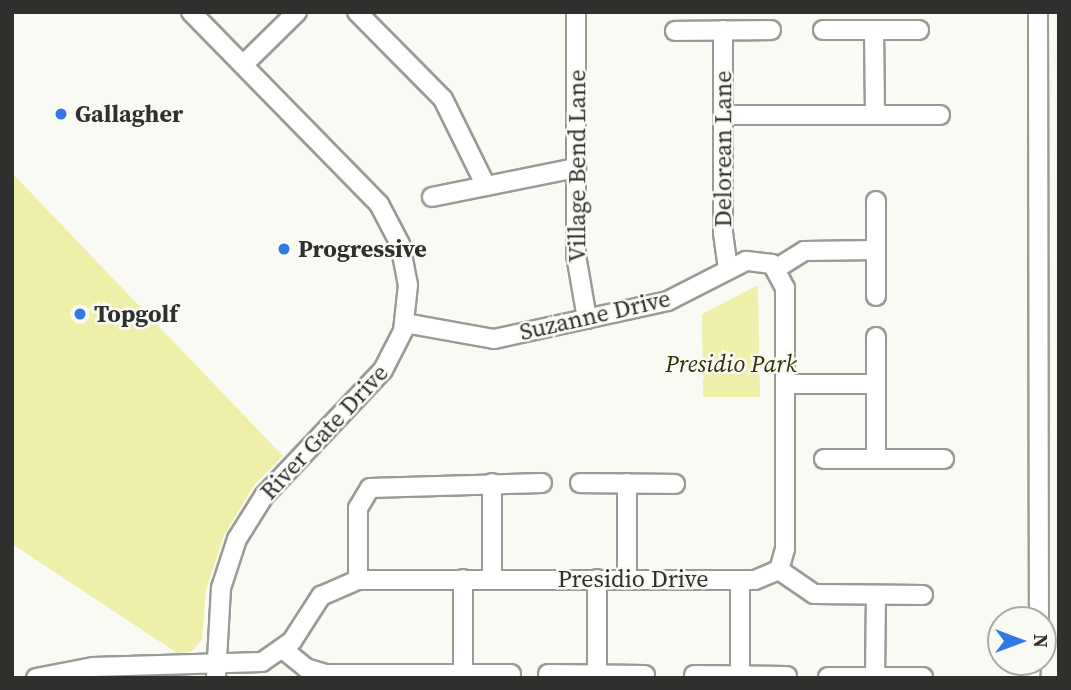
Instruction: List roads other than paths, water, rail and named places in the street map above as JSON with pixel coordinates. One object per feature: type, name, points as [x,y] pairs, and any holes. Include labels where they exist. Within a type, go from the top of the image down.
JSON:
[{"type":"street","name":"River Gate Drive","points":[[191,12],[387,217],[407,274],[405,323],[377,380],[277,482],[245,523],[221,588],[216,673]]},
{"type":"street","points":[[243,65],[296,12]]},
{"type":"street","points":[[357,12],[449,106],[486,186]]},
{"type":"street","name":"Village Bend Lane","points":[[576,12],[576,267],[587,319]]},
{"type":"street","points":[[1038,12],[1040,606]]},
{"type":"street","points":[[675,30],[771,30]]},
{"type":"street","name":"Delorean Lane","points":[[723,30],[728,268]]},
{"type":"street","points":[[823,30],[919,30]]},
{"type":"street","points":[[874,30],[875,115]]},
{"type":"street","points":[[723,116],[940,115]]},
{"type":"street","points":[[432,197],[576,167]]},
{"type":"street","points":[[876,201],[876,296]]},
{"type":"street","points":[[876,250],[804,251],[777,268],[785,282],[785,549],[779,570],[807,592],[923,595]]},
{"type":"street","name":"Suzanne Drive","points":[[405,323],[487,339],[668,301],[728,268],[754,260],[777,268]]},
{"type":"street","points":[[876,337],[876,459]]},
{"type":"street","points":[[785,384],[876,384]]},
{"type":"street","points":[[824,459],[944,459]]},
{"type":"street","points":[[492,483],[492,579]]},
{"type":"street","points":[[358,580],[358,508],[370,488],[542,483]]},
{"type":"street","points":[[580,483],[675,484]]},
{"type":"street","points":[[626,579],[627,483]]},
{"type":"street","name":"Presidio Drive","points":[[284,650],[321,596],[358,580],[740,580],[766,578],[779,570]]},
{"type":"street","points":[[463,579],[463,674]]},
{"type":"street","points":[[597,579],[597,675]]},
{"type":"street","points":[[740,580],[740,676]]},
{"type":"street","points":[[875,677],[876,594]]},
{"type":"street","points":[[36,678],[93,667],[216,673],[262,662],[284,650],[319,673],[511,674]]},
{"type":"street","points":[[548,674],[645,675]]},
{"type":"street","points":[[694,676],[787,676]]},
{"type":"street","points":[[828,677],[923,677]]},
{"type":"place","name":"Gallagher","points":[[61,114]]},
{"type":"place","name":"Progressive","points":[[284,249]]},
{"type":"place","name":"Topgolf","points":[[80,314]]},
{"type":"park label","name":"Presidio Park","points":[[731,364]]}]
